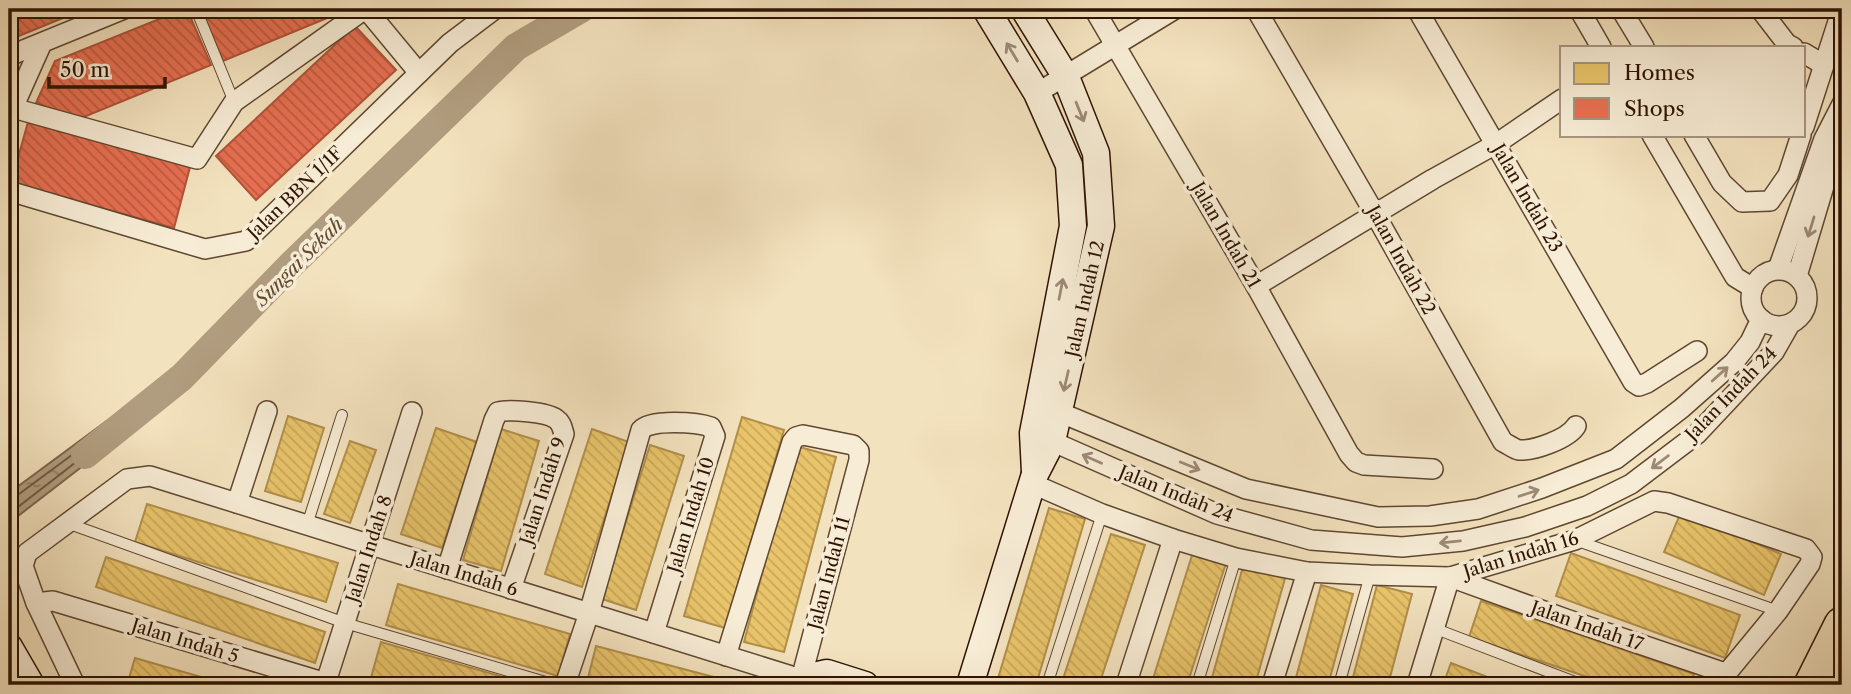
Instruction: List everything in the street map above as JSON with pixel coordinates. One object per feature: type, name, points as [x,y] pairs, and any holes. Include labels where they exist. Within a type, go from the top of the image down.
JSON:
[{"type":"highway","points":[[1812,685],[1842,625]]},
{"type":"street","points":[[9,56],[124,9]]},
{"type":"street","points":[[42,43],[11,112],[197,159],[234,102],[366,9],[419,73]]},
{"type":"street","name":"Jalan BBN 1/1F","points":[[9,191],[205,249],[246,241],[450,43],[495,9]]},
{"type":"street","name":"Jalan Indah 12","points":[[986,9],[1037,93],[1069,165],[1073,226],[1049,408]]},
{"type":"street","name":"Jalan Indah 12","points":[[970,685],[1034,479],[1049,408],[1101,226],[1096,153],[1066,78],[1024,9]]},
{"type":"street","name":"Jalan Indah 21","points":[[1094,9],[1356,462],[1364,465],[1433,469]]},
{"type":"street","points":[[1037,93],[1066,78],[1175,9]]},
{"type":"street","name":"Jalan Indah 22","points":[[1256,9],[1503,442],[1518,450],[1560,440],[1576,426]]},
{"type":"street","name":"Jalan Indah 23","points":[[1417,9],[1633,382],[1639,386],[1697,351]]},
{"type":"street","points":[[1579,9],[1600,46]]},
{"type":"street","points":[[1621,9],[1643,46]]},
{"type":"street","points":[[1760,9],[1791,46]]},
{"type":"street","points":[[1806,121],[1842,9]]},
{"type":"street","points":[[1806,55],[1824,65]]},
{"type":"street","points":[[1256,286],[1496,144],[1560,100]]},
{"type":"street","points":[[1788,273],[1824,139],[1840,109]]},
{"type":"street","points":[[1653,136],[1735,277],[1753,288]]},
{"type":"street","points":[[1695,136],[1722,183],[1742,202],[1770,201],[1788,175],[1801,136]]},
{"type":"street","points":[[1788,273],[1803,282],[1807,298],[1802,314],[1790,324],[1774,326],[1761,319],[1752,306],[1753,288],[1762,276],[1788,273]]},
{"type":"street","name":"Jalan Indah 24","points":[[1049,408],[1246,489],[1378,517],[1430,516],[1478,509],[1616,459],[1682,408],[1734,362],[1750,342],[1761,319]]},
{"type":"street","name":"Jalan Indah 24","points":[[1042,437],[1217,514],[1311,540],[1402,547],[1463,541],[1525,527],[1587,506],[1631,484],[1697,434],[1774,352],[1790,324]]},
{"type":"street","name":"Jalan Indah 9","points":[[447,569],[498,412],[506,410],[553,416],[561,423],[564,434],[511,589]]},
{"type":"street","points":[[237,503],[267,411]]},
{"type":"street","name":"Jalan Indah 8","points":[[328,685],[412,412]]},
{"type":"street","name":"Jalan Indah 10","points":[[589,613],[641,430],[650,423],[702,424],[710,427],[715,436],[654,633]]},
{"type":"street","name":"Jalan Indah 11","points":[[726,656],[792,442],[803,435],[853,444],[859,451],[859,460],[800,682]]},
{"type":"street","name":"Jalan Indah 6","points":[[66,523],[127,479],[150,476],[654,633],[800,682]]},
{"type":"street","points":[[1034,479],[1102,514],[1236,558],[1307,572],[1450,577]]},
{"type":"street","name":"Jalan Indah 16","points":[[1417,685],[1450,577],[1575,540],[1654,501],[1668,503],[1806,549],[1812,557],[1811,564],[1779,611]]},
{"type":"street","points":[[66,523],[27,554],[23,566],[36,603],[77,685]]},
{"type":"street","points":[[1126,685],[1173,539]]},
{"type":"street","points":[[1272,685],[1307,572]]},
{"type":"street","name":"Jalan Indah 17","points":[[1450,577],[1721,679]]},
{"type":"street","name":"Jalan Indah 5","points":[[36,603],[53,601],[328,685]]},
{"type":"street","points":[[1721,679],[1779,611]]},
{"type":"street","points":[[565,685],[589,613]]},
{"type":"street","points":[[9,647],[31,685]]},
{"type":"street","points":[[800,682],[827,673],[865,685]]},
{"type":"lane","points":[[196,9],[234,102]]},
{"type":"lane","points":[[307,526],[342,415]]},
{"type":"lane","points":[[1047,685],[1102,514]]},
{"type":"lane","points":[[66,523],[345,623],[556,685]]},
{"type":"lane","points":[[1575,540],[1779,611]]},
{"type":"lane","points":[[1197,685],[1236,558]]},
{"type":"lane","points":[[1339,685],[1370,575]]},
{"type":"lane","points":[[1436,629],[1583,685]]},
{"type":"water","points":[[108,420],[119,438],[9,523],[9,493]]},
{"type":"building: Homes","points":[[288,416],[324,428],[301,502],[265,491]]},
{"type":"building: Homes","points":[[742,417],[784,430],[725,628],[684,616]]},
{"type":"building: Homes","points":[[436,428],[477,442],[442,548],[401,534]]},
{"type":"building: Homes","points":[[501,429],[539,441],[501,571],[463,560]]},
{"type":"building: Homes","points":[[592,429],[629,442],[582,587],[545,574]]},
{"type":"building: Homes","points":[[350,441],[376,450],[350,523],[324,514]]},
{"type":"building: Homes","points":[[650,445],[684,456],[636,610],[602,599]]},
{"type":"building: Homes","points":[[796,446],[836,457],[784,652],[744,642]]},
{"type":"building: Homes","points":[[147,504],[338,563],[326,602],[135,542]]},
{"type":"building: Homes","points":[[1049,508],[1085,519],[1036,685],[996,685]]},
{"type":"building: Homes","points":[[1681,512],[1781,554],[1764,595],[1664,552]]},
{"type":"building: Homes","points":[[1111,534],[1145,545],[1099,685],[1061,685]]},
{"type":"building: Homes","points":[[1194,549],[1227,560],[1187,685],[1151,685]]},
{"type":"building: Homes","points":[[1571,553],[1740,615],[1725,658],[1556,596]]},
{"type":"building: Homes","points":[[106,557],[325,632],[315,663],[96,587]]},
{"type":"building: Homes","points":[[1244,563],[1286,575],[1255,685],[1210,685]]},
{"type":"building: Homes","points":[[398,584],[570,634],[558,676],[386,625]]},
{"type":"building: Homes","points":[[1321,585],[1353,594],[1328,685],[1294,685]]},
{"type":"building: Homes","points":[[1377,585],[1412,594],[1388,685],[1351,685]]},
{"type":"building: Homes","points":[[1481,601],[1694,674],[1690,685],[1611,685],[1469,637]]},
{"type":"building: Homes","points":[[381,642],[531,685],[383,685],[370,681]]},
{"type":"building: Homes","points":[[596,646],[744,685],[601,685],[587,682]]},
{"type":"building: Homes","points":[[135,658],[229,685],[127,685]]},
{"type":"building: Homes","points":[[1451,663],[1508,685],[1443,685]]},
{"type":"building: Shops","points":[[9,9],[85,9],[9,40]]},
{"type":"building: Shops","points":[[187,9],[211,65],[79,119],[36,103],[55,61]]},
{"type":"building: Shops","points":[[201,9],[349,9],[223,61]]},
{"type":"building: Shops","points":[[355,26],[396,70],[256,200],[216,156]]},
{"type":"building: Shops","points":[[28,122],[190,167],[174,228],[11,183]]},
{"type":"waterway","name":"Sungai Sekah","points":[[85,455],[182,377],[292,264],[516,47],[581,9]]}]
